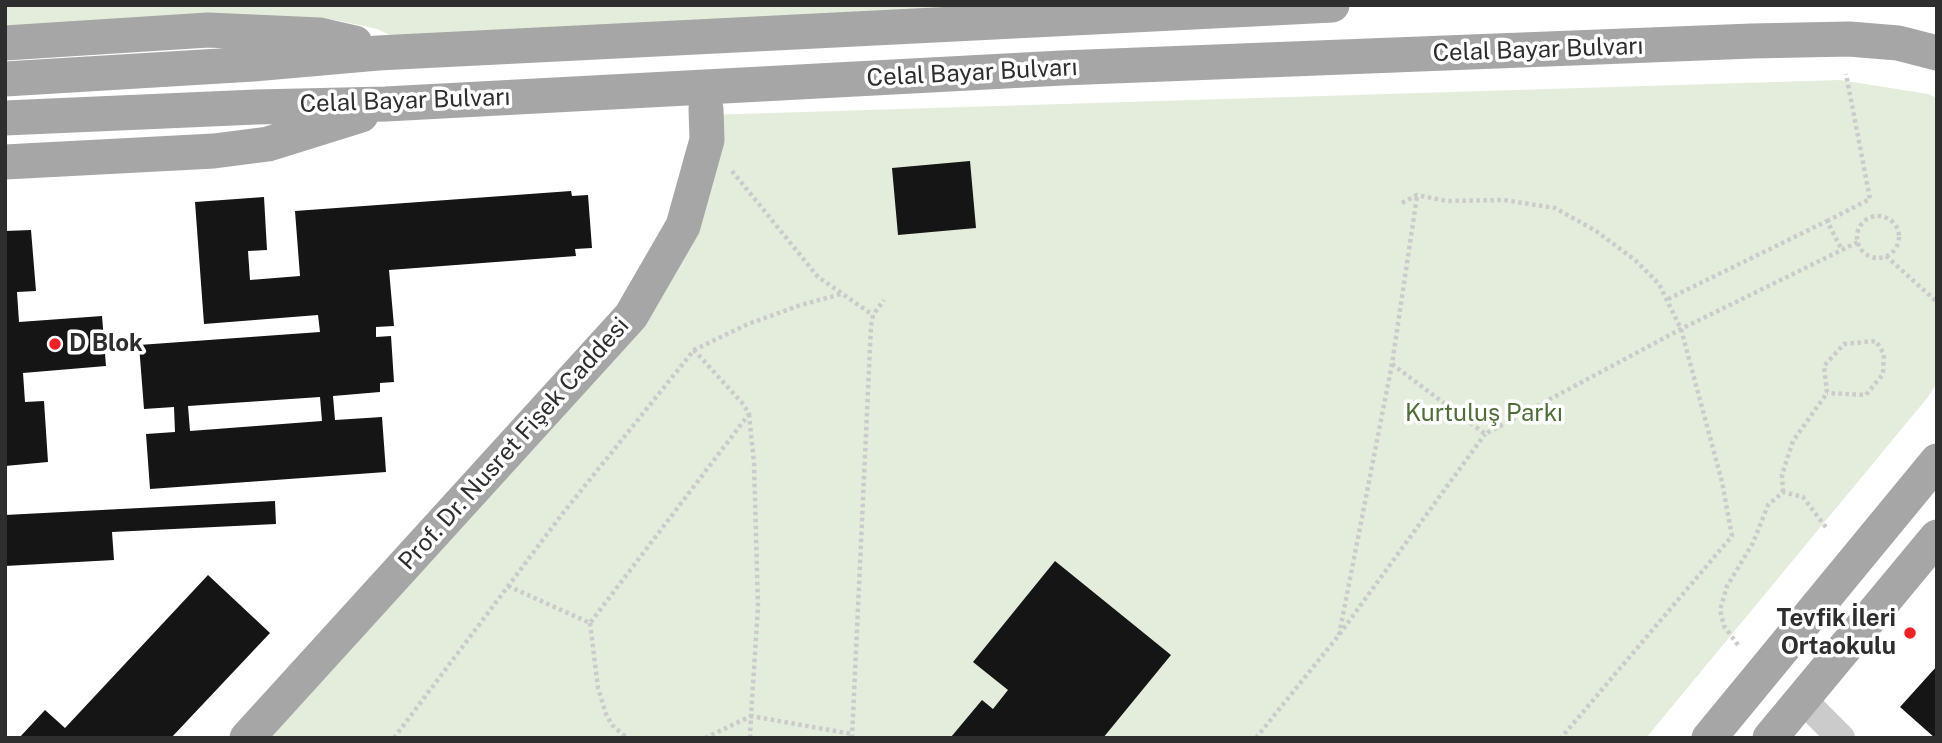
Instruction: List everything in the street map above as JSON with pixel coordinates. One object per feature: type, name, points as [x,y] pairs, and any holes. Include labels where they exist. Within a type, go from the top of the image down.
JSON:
[{"type":"main road","name":"Celal Bayar Bulvarı","points":[[5,79],[253,64],[378,53],[1332,5]]},
{"type":"main road","points":[[5,43],[148,33],[245,31],[320,35],[361,44],[378,53]]},
{"type":"main road","name":"Celal Bayar Bulvarı","points":[[5,118],[386,104],[1062,68],[1752,41],[1849,39],[1898,43],[1937,53]]},
{"type":"main road","points":[[5,162],[159,155],[268,144],[334,124],[386,104]]},
{"type":"main road","name":"Prof. Dr. Nusret Fişek Caddesi","points":[[247,738],[631,316],[682,226],[706,125]]},
{"type":"main road","points":[[1709,738],[1937,461]]},
{"type":"main road","points":[[1770,738],[1937,537]]},
{"type":"street","points":[[1802,699],[1841,738]]},
{"type":"path","points":[[1668,299],[1870,200],[1846,74]]},
{"type":"path","points":[[706,125],[818,277],[873,315]]},
{"type":"path","points":[[1402,203],[1418,195],[1447,201],[1504,200],[1555,208],[1596,231],[1635,260],[1659,284],[1681,329],[1722,482],[1732,536],[1561,738]]},
{"type":"path","points":[[1339,635],[1392,364],[1418,195]]},
{"type":"path","points":[[1876,216],[1889,219],[1897,228],[1899,242],[1886,256],[1873,257],[1866,254],[1858,242],[1864,222],[1876,216]]},
{"type":"path","points":[[1827,221],[1842,250]]},
{"type":"path","points":[[1256,738],[1339,635],[1485,434],[1681,329],[1858,242]]},
{"type":"path","points":[[1886,256],[1937,302]]},
{"type":"path","points":[[394,738],[563,513],[694,350],[748,324],[801,304],[841,294]]},
{"type":"path","points":[[705,738],[751,716],[852,736],[873,315],[884,300]]},
{"type":"path","points":[[1783,492],[1782,475],[1793,441],[1827,393],[1824,366],[1844,344],[1876,341],[1884,354],[1883,374],[1866,394],[1827,393]]},
{"type":"path","points":[[694,350],[744,405],[748,414],[754,463],[758,607],[750,738]]},
{"type":"path","points":[[1392,364],[1485,434]]},
{"type":"path","points":[[628,738],[612,725],[601,700],[590,623],[748,414]]},
{"type":"path","points":[[1783,492],[1803,497],[1828,530]]},
{"type":"path","points":[[1738,645],[1724,626],[1720,610],[1727,586],[1753,543],[1768,505],[1783,492]]},
{"type":"path","points":[[508,586],[590,623]]},
{"type":"green space","points":[[5,5],[1034,5],[394,37],[377,29],[336,20],[273,16],[5,29]]},
{"type":"green space","name":"Kurtuluş Parkı","points":[[1840,80],[1928,94],[1937,98],[1937,383],[1646,738],[247,738],[631,316],[706,115]]},
{"type":"building","points":[[970,161],[976,228],[898,235],[892,168]]},
{"type":"building","points":[[571,191],[572,196],[588,195],[592,248],[575,249],[576,256],[389,270],[394,326],[376,327],[376,337],[391,336],[394,382],[380,383],[380,392],[333,396],[335,420],[382,417],[386,472],[150,489],[146,434],[175,432],[174,407],[144,409],[139,345],[320,332],[318,315],[204,324],[195,202],[264,197],[267,250],[248,251],[250,280],[300,276],[295,211]],"holes":[[[320,397],[322,421],[190,431],[188,406]]]},
{"type":"building","name":"D Blok","points":[[31,230],[36,291],[17,292],[19,322],[102,316],[106,366],[23,373],[25,402],[44,401],[48,462],[5,466],[5,231]]},
{"type":"building","points":[[275,501],[276,524],[112,532],[114,560],[5,566],[5,515]]},
{"type":"building","points":[[1055,561],[1171,655],[1103,738],[951,737],[982,700],[993,709],[1008,690],[973,662]]},
{"type":"building","points":[[208,575],[270,633],[171,738],[19,738],[45,710],[65,728]]},
{"type":"building","points":[[1937,666],[1937,738],[1935,738],[1900,707]]},
{"type":"place","name":"D Blok","points":[[55,344]]},
{"type":"place","name":"Tevfik İleri Ortaokulu","points":[[1910,633]]}]
